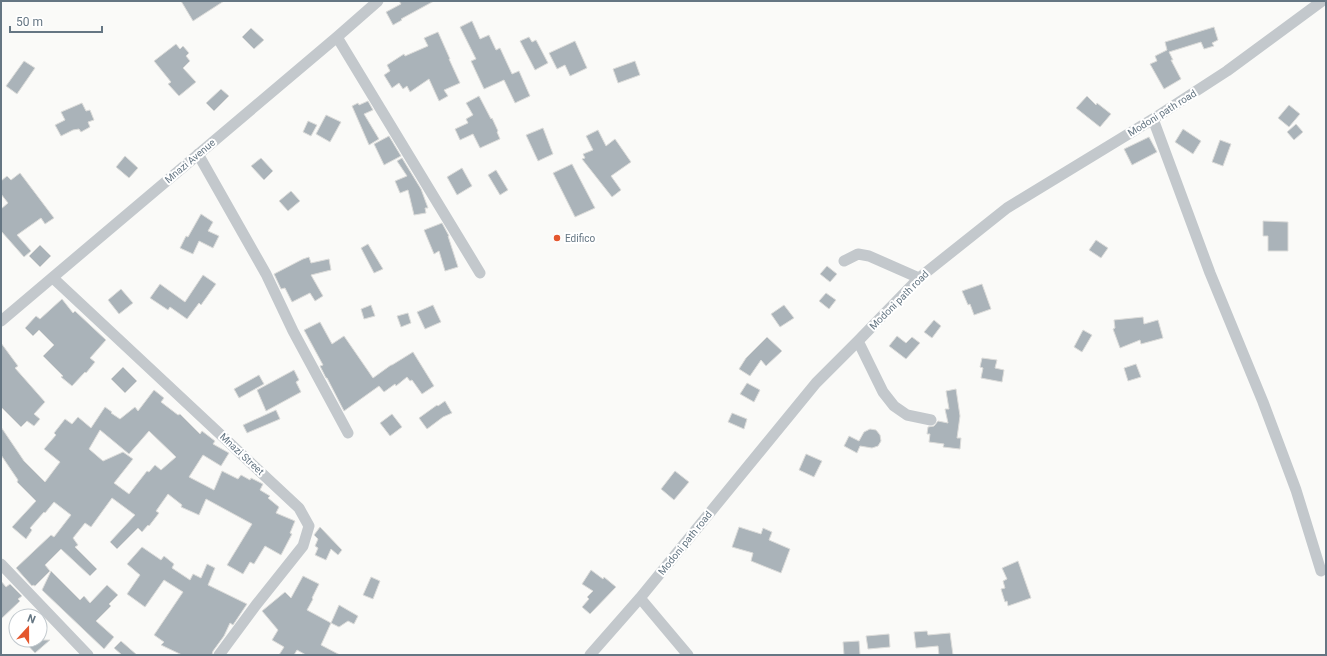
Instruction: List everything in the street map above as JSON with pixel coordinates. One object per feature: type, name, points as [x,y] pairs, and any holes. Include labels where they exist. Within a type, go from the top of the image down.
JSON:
[{"type":"street","name":"Mnazi Avenue","points":[[1,321],[378,1]]},
{"type":"street","name":"Modoni path road","points":[[590,655],[640,598],[816,383],[919,278],[1007,208],[1153,119],[1227,71],[1322,1]]},
{"type":"street","points":[[337,37],[480,274]]},
{"type":"street","points":[[1153,119],[1210,273],[1263,402],[1296,490],[1321,571]]},
{"type":"street","points":[[198,154],[266,274],[293,331],[348,433]]},
{"type":"street","points":[[844,260],[858,254],[869,256],[919,278]]},
{"type":"street","name":"Mnazi Street","points":[[53,278],[300,508],[309,526],[303,546],[256,605],[219,655]]},
{"type":"street","points":[[858,341],[884,392],[894,406],[907,415],[931,420]]},
{"type":"street","points":[[1,564],[88,655]]},
{"type":"street","points":[[640,598],[688,655]]},
{"type":"building","points":[[181,1],[224,1],[193,21]]},
{"type":"building","points":[[399,1],[434,1],[393,25],[386,12],[401,4]]},
{"type":"building","points":[[472,21],[480,39],[489,35],[496,50],[500,48],[512,74],[519,71],[530,96],[515,103],[504,80],[484,89],[471,61],[476,59],[460,27]]},
{"type":"building","points":[[1214,27],[1218,40],[1212,43],[1214,46],[1204,49],[1201,42],[1169,52],[1173,60],[1171,60],[1181,79],[1164,89],[1150,64],[1157,61],[1155,56],[1167,50],[1165,42]]},
{"type":"building","points":[[251,28],[264,40],[254,49],[242,37]]},
{"type":"building","points":[[438,32],[460,83],[444,90],[448,96],[439,101],[429,79],[410,92],[407,86],[403,89],[399,83],[392,88],[384,75],[390,71],[387,65],[404,54],[405,56],[428,46],[424,38]]},
{"type":"building","points":[[529,37],[532,42],[536,40],[548,63],[535,70],[520,41]]},
{"type":"building","points":[[575,41],[587,68],[570,76],[565,65],[557,69],[549,53]]},
{"type":"building","points":[[176,44],[180,49],[183,46],[189,53],[186,56],[190,61],[183,68],[196,82],[179,96],[168,84],[171,82],[154,61]]},
{"type":"building","points":[[24,61],[35,68],[17,94],[6,86]]},
{"type":"building","points":[[635,61],[640,75],[618,83],[613,69]]},
{"type":"building","points":[[221,89],[229,96],[214,111],[206,103]]},
{"type":"building","points":[[479,96],[491,119],[492,118],[500,139],[480,148],[473,134],[460,140],[455,129],[468,123],[466,119],[473,115],[466,103]]},
{"type":"building","points":[[1087,96],[1096,105],[1097,103],[1111,114],[1100,127],[1076,108]]},
{"type":"building","points":[[368,101],[373,110],[364,114],[379,139],[369,145],[352,106]]},
{"type":"building","points":[[82,103],[86,111],[90,110],[94,120],[88,122],[90,127],[81,132],[79,129],[73,130],[61,136],[55,125],[65,120],[61,112]]},
{"type":"building","points":[[1289,105],[1300,114],[1289,127],[1278,118]]},
{"type":"building","points":[[326,115],[341,122],[330,142],[316,134]]},
{"type":"building","points":[[308,121],[317,125],[311,136],[303,132]]},
{"type":"building","points":[[1296,124],[1303,132],[1294,140],[1287,132]]},
{"type":"building","points":[[543,128],[553,154],[538,161],[526,135]]},
{"type":"building","points":[[1183,129],[1201,141],[1193,154],[1175,142]]},
{"type":"building","points":[[598,130],[606,146],[615,139],[631,162],[611,176],[621,190],[612,197],[582,159],[585,158],[583,154],[593,150],[586,136]]},
{"type":"building","points":[[389,136],[401,156],[384,165],[374,144]]},
{"type":"building","points":[[1149,137],[1157,152],[1132,165],[1124,149]]},
{"type":"building","points":[[1220,140],[1231,144],[1223,166],[1212,162]]},
{"type":"building","points":[[125,156],[138,168],[129,178],[116,167]]},
{"type":"building","points":[[261,158],[273,171],[264,180],[251,166]]},
{"type":"building","points":[[402,158],[421,189],[428,208],[425,208],[426,213],[414,215],[408,190],[400,193],[395,181],[407,176],[397,161]]},
{"type":"building","points":[[572,164],[595,208],[575,217],[553,173]]},
{"type":"building","points":[[462,168],[472,186],[457,195],[447,177]]},
{"type":"building","points":[[496,170],[508,190],[500,195],[488,175]]},
{"type":"building","points":[[20,173],[54,218],[45,224],[41,218],[17,235],[31,251],[24,257],[1,231],[1,209],[8,203],[1,194],[1,181],[7,176],[11,180]]},
{"type":"building","points":[[291,191],[300,201],[288,211],[279,201]]},
{"type":"building","points":[[201,214],[213,222],[208,231],[219,236],[213,248],[199,241],[193,254],[180,248],[186,236],[188,237]]},
{"type":"building","points":[[1263,221],[1288,222],[1288,251],[1268,251],[1268,236],[1263,236]]},
{"type":"building","points":[[442,223],[449,236],[458,267],[445,271],[439,251],[434,254],[424,230]]},
{"type":"building","points":[[1096,240],[1108,248],[1101,258],[1089,250]]},
{"type":"building","points":[[368,244],[383,269],[374,273],[361,248]]},
{"type":"building","points":[[40,245],[51,256],[40,267],[29,256]]},
{"type":"building","points":[[309,257],[311,263],[329,259],[331,270],[311,275],[323,296],[315,301],[310,293],[292,302],[285,288],[281,289],[274,274]]},
{"type":"building","points":[[827,266],[837,274],[830,282],[820,274]]},
{"type":"building","points":[[203,275],[216,284],[201,305],[199,303],[187,319],[170,307],[168,310],[150,298],[160,284],[185,302]]},
{"type":"building","points":[[982,284],[991,309],[974,315],[970,304],[968,305],[962,291]]},
{"type":"building","points":[[121,289],[133,303],[119,314],[108,300]]},
{"type":"building","points":[[826,293],[836,300],[829,309],[819,301]]},
{"type":"building","points":[[62,299],[73,313],[75,311],[106,340],[90,358],[95,362],[72,386],[61,377],[63,376],[43,356],[54,345],[39,330],[33,336],[25,328],[36,316],[40,319]]},
{"type":"building","points":[[371,305],[375,316],[364,319],[361,309]]},
{"type":"building","points":[[433,305],[441,322],[425,329],[417,312]]},
{"type":"building","points":[[784,305],[794,318],[780,327],[771,314]]},
{"type":"building","points":[[408,313],[411,323],[401,327],[397,316]]},
{"type":"building","points":[[1143,317],[1144,324],[1158,320],[1163,338],[1141,344],[1140,340],[1120,348],[1113,329],[1115,328],[1114,320]]},
{"type":"building","points":[[934,320],[941,326],[932,338],[924,332]]},
{"type":"building","points":[[320,322],[332,344],[344,336],[373,378],[413,352],[434,386],[422,394],[412,380],[410,381],[407,377],[396,386],[395,384],[384,392],[379,386],[344,411],[320,366],[323,365],[304,330]]},
{"type":"building","points":[[1083,330],[1092,335],[1082,352],[1074,347]]},
{"type":"building","points":[[897,336],[906,343],[912,337],[920,343],[906,359],[889,346]]},
{"type":"building","points":[[767,337],[782,351],[766,366],[761,360],[750,376],[739,369],[746,358]]},
{"type":"building","points":[[1,343],[18,366],[15,368],[45,402],[34,414],[40,419],[34,426],[27,421],[21,427],[1,407]]},
{"type":"building","points":[[982,358],[997,360],[995,368],[1004,370],[1002,382],[981,378],[983,368],[980,367]]},
{"type":"building","points":[[1136,364],[1141,377],[1128,381],[1124,368]]},
{"type":"building","points":[[123,367],[137,381],[125,393],[111,379]]},
{"type":"building","points":[[294,370],[299,380],[296,382],[301,392],[266,411],[257,390]]},
{"type":"building","points":[[259,375],[264,384],[239,398],[234,389]]},
{"type":"building","points":[[747,383],[760,390],[754,402],[740,394]]},
{"type":"building","points":[[956,389],[960,416],[957,438],[961,438],[960,449],[943,447],[944,444],[929,442],[930,434],[927,434],[928,427],[934,426],[938,421],[948,423],[945,409],[949,409],[946,391]]},
{"type":"building","points":[[154,390],[164,398],[161,402],[178,415],[180,414],[200,434],[202,431],[215,441],[213,444],[229,453],[221,466],[203,455],[189,477],[214,490],[222,471],[238,479],[241,475],[250,480],[251,478],[263,484],[260,490],[270,496],[268,498],[279,507],[276,513],[295,521],[290,533],[292,534],[281,555],[265,546],[254,564],[250,562],[243,574],[227,565],[252,524],[206,499],[199,515],[181,507],[182,505],[168,494],[156,511],[159,513],[149,526],[148,525],[142,532],[138,528],[117,549],[110,542],[135,515],[112,498],[91,527],[85,523],[73,538],[78,545],[75,547],[97,569],[90,576],[61,549],[45,565],[50,571],[35,586],[32,586],[16,568],[51,535],[54,537],[71,515],[54,502],[30,528],[32,530],[26,539],[12,527],[36,501],[17,482],[18,480],[1,455],[1,427],[24,461],[45,482],[60,462],[44,449],[56,435],[54,433],[65,419],[72,424],[78,417],[91,428],[105,407],[120,419],[135,407],[138,411]],"holes":[[[100,430],[129,454],[149,431],[176,457],[161,470],[155,465],[149,472],[147,471],[129,494],[114,483],[133,459],[123,452],[103,461],[89,449]]]},
{"type":"building","points":[[445,401],[452,413],[443,417],[427,429],[419,418]]},
{"type":"building","points":[[276,410],[280,419],[247,433],[243,425]]},
{"type":"building","points":[[732,413],[747,419],[744,429],[728,422]]},
{"type":"building","points":[[392,414],[402,427],[390,436],[380,423]]},
{"type":"building","points":[[870,429],[876,430],[880,435],[881,441],[878,446],[872,448],[860,446],[857,453],[844,446],[849,436],[859,441],[864,432]]},
{"type":"building","points":[[806,454],[822,461],[814,477],[799,470]]},
{"type":"building","points":[[675,471],[689,482],[674,500],[661,489]]},
{"type":"building","points":[[320,527],[342,550],[338,555],[331,549],[326,560],[315,555],[318,548],[315,546],[318,539],[314,535]]},
{"type":"building","points":[[739,527],[761,534],[763,528],[772,532],[769,540],[790,549],[781,573],[751,561],[753,553],[732,547]]},
{"type":"building","points":[[142,547],[161,560],[164,556],[174,564],[172,568],[190,580],[193,574],[201,578],[207,564],[215,568],[208,585],[247,604],[233,625],[230,623],[212,655],[182,655],[161,645],[164,642],[154,635],[183,592],[164,580],[145,607],[127,594],[140,575],[127,564]]},
{"type":"building","points":[[1018,561],[1031,598],[1008,606],[1007,601],[1005,602],[1001,589],[1005,588],[1003,581],[1007,579],[1002,568]]},
{"type":"building","points":[[591,570],[603,579],[604,577],[616,587],[590,614],[582,607],[589,599],[587,597],[593,591],[582,584]]},
{"type":"building","points":[[51,571],[80,600],[84,596],[90,603],[107,585],[118,595],[109,604],[111,606],[96,621],[114,637],[104,649],[42,590]]},
{"type":"building","points":[[303,576],[319,584],[307,610],[331,623],[321,645],[340,655],[306,655],[297,650],[294,655],[279,655],[284,647],[272,640],[278,630],[262,611],[285,592],[291,598]]},
{"type":"building","points":[[371,577],[380,581],[373,599],[363,595]]},
{"type":"building","points":[[1,581],[6,587],[10,584],[22,596],[18,599],[20,601],[13,608],[8,608],[8,612],[1,619]]},
{"type":"building","points":[[339,605],[358,616],[354,624],[348,621],[339,627],[331,623]]},
{"type":"building","points":[[927,631],[928,635],[950,633],[953,655],[939,655],[938,646],[916,648],[914,632]]},
{"type":"building","points":[[889,634],[890,647],[868,649],[866,636]]},
{"type":"building","points":[[121,641],[137,655],[122,655],[114,648]]},
{"type":"building","points":[[859,641],[860,655],[844,655],[843,642]]},
{"type":"building","points":[[30,648],[41,648],[35,653]]},
{"type":"place","name":"Edifico","points":[[557,238]]}]
